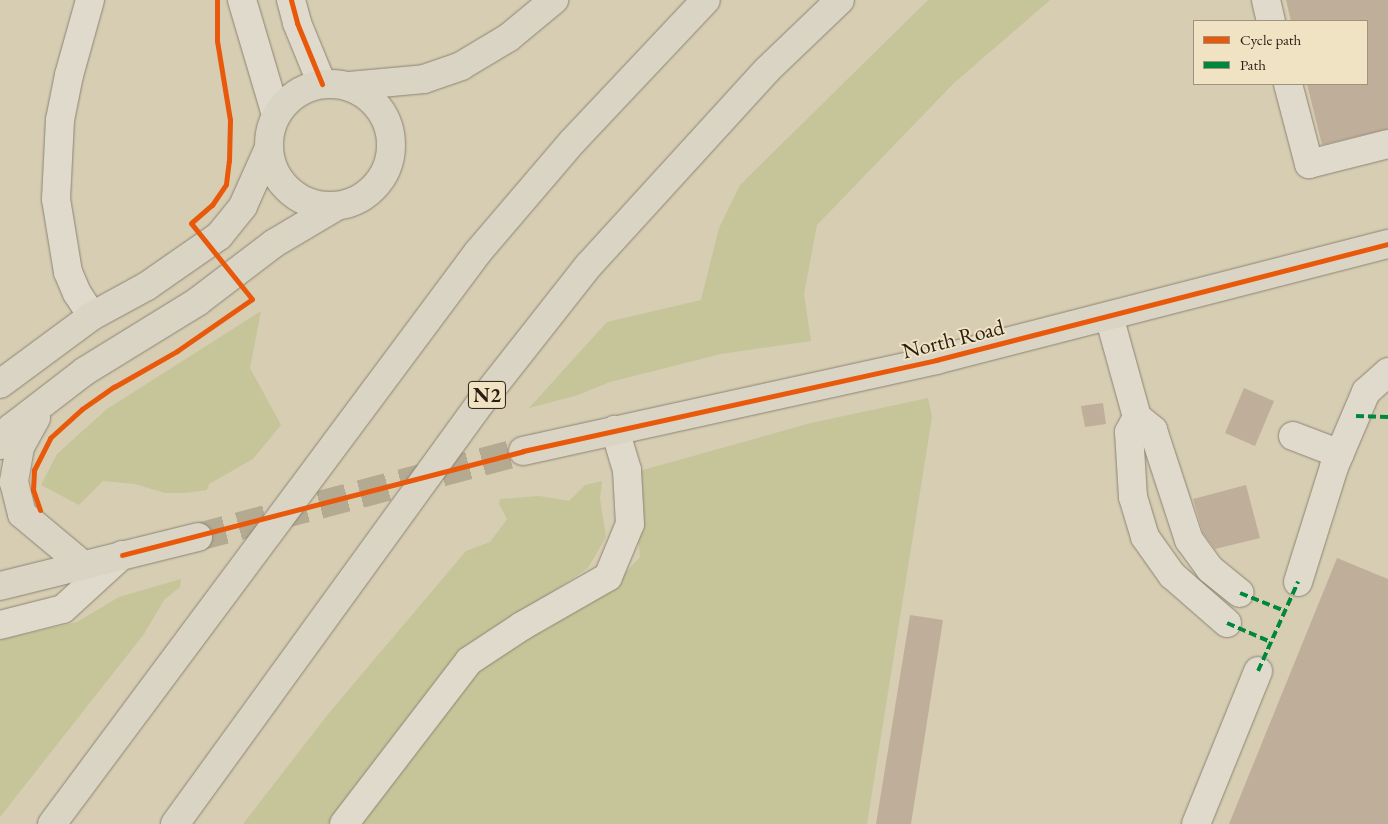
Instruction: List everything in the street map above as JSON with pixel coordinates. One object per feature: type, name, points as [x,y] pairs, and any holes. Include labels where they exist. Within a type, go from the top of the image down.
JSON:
[{"type":"main road","points":[[335,207],[314,205],[294,196],[281,184],[272,168],[268,150],[269,132],[276,115],[288,100],[303,89],[322,84],[349,86],[424,79],[461,66],[508,38],[554,0]]},
{"type":"main road","points":[[52,824],[478,252],[572,142],[706,0]]},
{"type":"main road","name":"N2","points":[[175,824],[481,402],[589,266],[767,70],[840,0]]},
{"type":"main road","points":[[0,445],[11,428],[85,371],[197,302],[274,244],[335,207],[355,202],[373,190],[385,173],[391,152],[390,131],[382,112],[368,96],[349,86]]},
{"type":"main road","points":[[0,384],[92,316],[147,286],[219,236],[243,206],[268,150]]},
{"type":"main road","name":"North Road","points":[[523,451],[936,360],[1388,244]]},
{"type":"main road","points":[[43,403],[20,447],[14,482],[22,514],[83,565]]},
{"type":"main road","points":[[0,586],[198,536]]},
{"type":"street","points":[[90,0],[69,75],[60,120],[56,199],[68,272],[76,293],[92,316]]},
{"type":"street","points":[[242,0],[276,115]]},
{"type":"street","points":[[291,0],[297,23],[322,84]]},
{"type":"street","points":[[1266,0],[1271,20]]},
{"type":"street","points":[[1288,85],[1309,164],[1388,144]]},
{"type":"street","points":[[1109,316],[1137,417],[1153,430],[1189,540],[1210,569],[1240,593]]},
{"type":"street","points":[[1298,582],[1340,454],[1366,392],[1388,372]]},
{"type":"street","points":[[1137,417],[1129,432],[1132,488],[1144,537],[1172,575],[1227,624]]},
{"type":"street","points":[[344,824],[469,661],[522,626],[608,576],[630,524],[627,470],[615,430]]},
{"type":"street","points":[[1294,436],[1340,454]]},
{"type":"street","points":[[0,625],[63,609],[122,555]]},
{"type":"street","points":[[1196,824],[1258,671]]},
{"type":"shaded area","points":[[928,0],[1050,0],[954,83],[817,225],[804,294],[811,341],[721,354],[610,382],[578,395],[529,408],[607,322],[701,300],[719,228],[740,185]]},
{"type":"shaded area","points":[[261,311],[250,368],[281,425],[253,459],[209,484],[207,490],[185,493],[165,493],[135,484],[103,481],[79,505],[41,485],[57,454],[107,409]]},
{"type":"shaded area","points":[[928,398],[932,417],[867,824],[357,824],[475,674],[531,635],[612,587],[640,557],[632,473],[811,423]]},
{"type":"shaded area","points":[[602,481],[600,499],[606,537],[588,568],[524,611],[378,759],[328,824],[243,824],[329,713],[466,551],[490,542],[507,519],[499,504],[500,499],[539,496],[569,501],[585,485]]},
{"type":"shaded area","points":[[181,579],[180,587],[164,600],[144,634],[0,817],[0,640],[77,622],[119,597]]},
{"type":"building","points":[[1286,0],[1388,0],[1388,129],[1322,145],[1307,85],[1368,85],[1368,20],[1291,20]]},
{"type":"building","points":[[1244,388],[1274,401],[1255,446],[1225,433]]},
{"type":"building","points":[[1103,403],[1106,424],[1085,427],[1081,406]]},
{"type":"building","points":[[1246,485],[1260,538],[1215,549],[1203,533],[1193,499]]},
{"type":"building","points":[[1337,558],[1388,579],[1388,824],[1229,824]]},
{"type":"building","points":[[910,615],[943,620],[911,824],[876,824]]},
{"type":"tunnel","points":[[198,537],[523,451]]},
{"type":"marked path","points":[[1356,416],[1388,417]]},
{"type":"marked path","points":[[1258,671],[1298,582]]},
{"type":"marked path","points":[[1240,593],[1285,611]]},
{"type":"marked path","points":[[1227,623],[1271,642]]},
{"type":"cycle path","points":[[40,510],[33,490],[34,470],[50,438],[82,409],[114,387],[177,351],[252,299],[191,223],[212,205],[226,184],[229,161],[230,120],[217,41],[217,0]]},
{"type":"cycle path","points":[[291,0],[297,23],[322,84]]},
{"type":"cycle path","points":[[122,555],[523,451],[936,360],[1388,244]]}]
